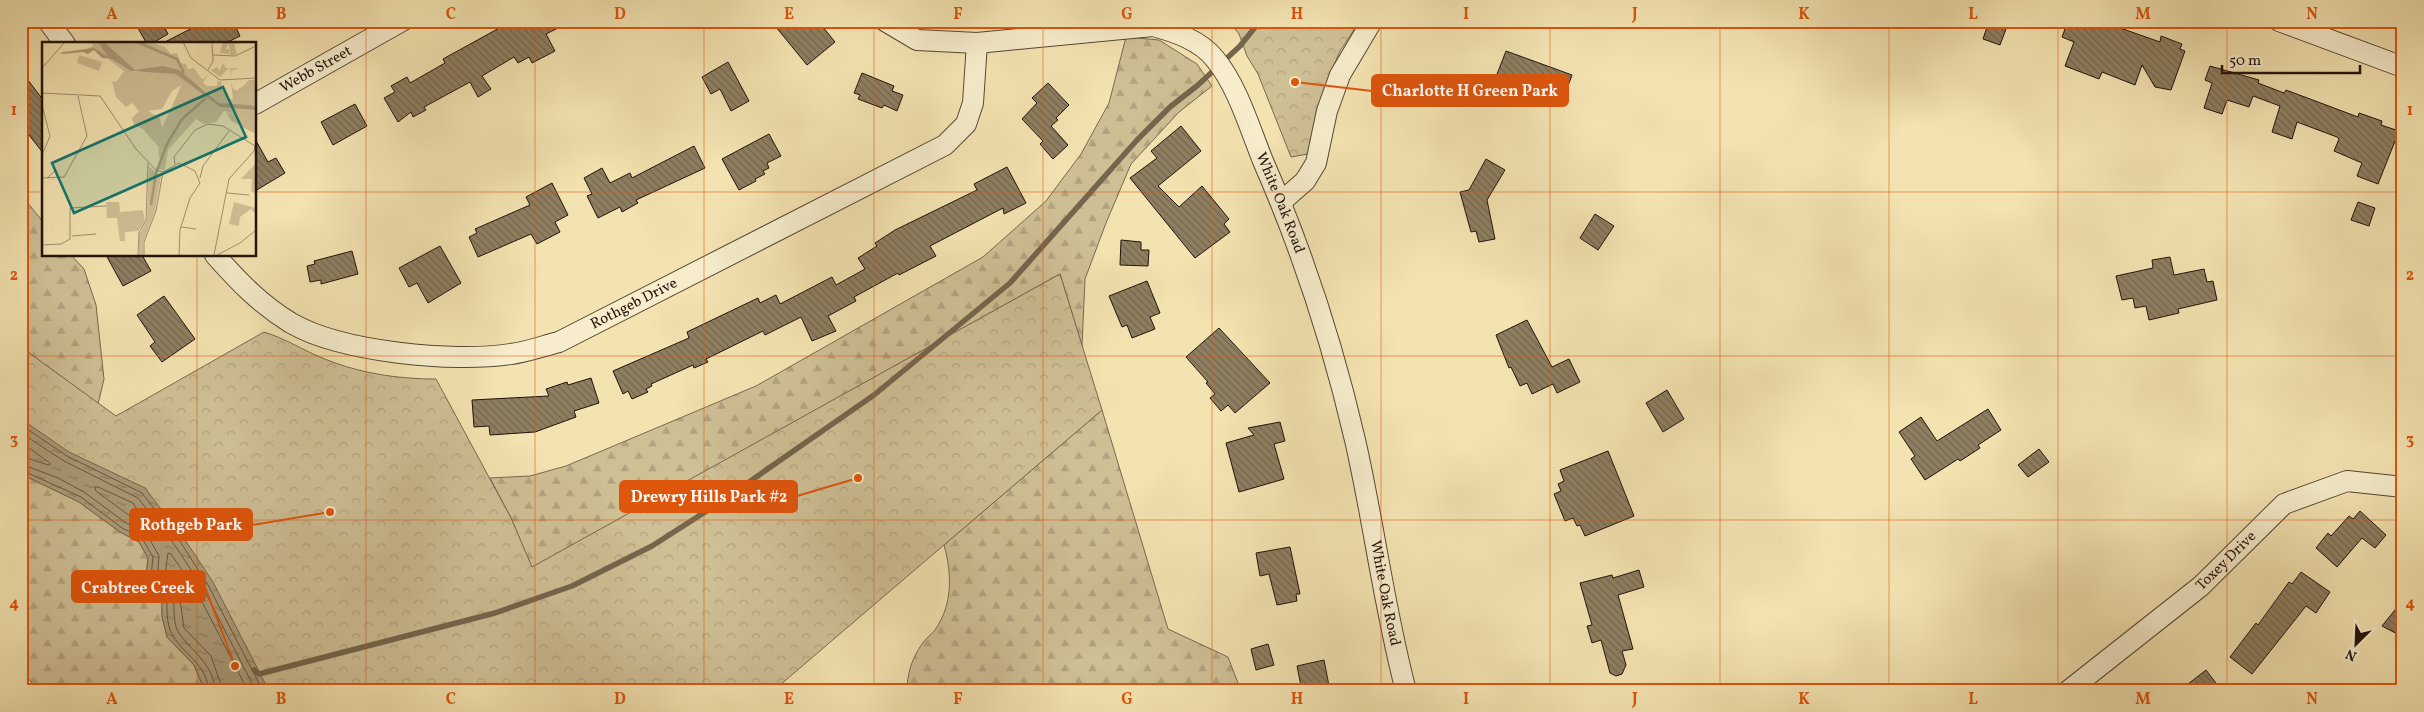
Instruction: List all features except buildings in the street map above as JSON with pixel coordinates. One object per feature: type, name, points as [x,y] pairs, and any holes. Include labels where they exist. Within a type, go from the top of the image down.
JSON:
[{"type":"street","points":[[48,21],[64,42]]},
{"type":"street","name":"Webb Street","points":[[256,103],[402,21]]},
{"type":"street","name":"White Oak Road","points":[[885,21],[917,40],[977,42],[1154,23],[1177,32],[1197,43],[1214,57],[1228,77],[1281,202],[1331,347],[1342,389],[1406,691]]},
{"type":"street","points":[[1281,202],[1305,181],[1316,163],[1327,111],[1340,75],[1372,21]]},
{"type":"street","points":[[2279,21],[2403,67]]},
{"type":"street","name":"Rothgeb Drive","points":[[215,256],[248,292],[292,323],[332,339],[374,350],[457,357],[511,354],[559,342],[945,145],[966,124],[973,104],[977,42]]},
{"type":"street","name":"Toxey Drive","points":[[2068,691],[2202,586],[2284,504],[2346,481],[2403,487]]},
{"type":"green space","points":[[1229,21],[1360,21],[1340,51],[1331,72],[1308,154],[1291,157],[1258,74],[1247,56],[1239,34]]},
{"type":"green space","points":[[1126,37],[1159,40],[1197,64],[1212,86],[1179,112],[1131,164],[1085,279],[1082,346],[1060,274],[532,568],[511,518],[490,478],[530,476],[566,466],[756,386],[983,257],[1046,201],[1081,154],[1109,103]]},
{"type":"green space","points":[[21,195],[42,221],[42,256],[72,256],[84,269],[96,305],[104,379],[98,404],[21,347]]},
{"type":"green space","points":[[1060,274],[1102,410],[773,691],[247,691],[200,579],[21,437],[21,347],[116,416],[264,332],[279,337],[334,363],[348,367],[377,374],[436,379],[511,518],[532,567]]},
{"type":"green space","points":[[1102,410],[1168,629],[1228,657],[1241,691],[907,691],[909,672],[918,649],[935,630],[941,620],[948,599],[949,578],[944,545]]},
{"type":"green space","points":[[21,474],[79,502],[120,532],[139,542],[148,558],[145,586],[162,594],[162,616],[167,637],[194,665],[205,691],[38,691],[25,674],[21,672]]},
{"type":"water","points":[[21,419],[69,452],[145,488],[185,540],[213,582],[269,691],[205,691],[194,665],[167,637],[162,616],[162,594],[145,593],[148,558],[139,542],[120,532],[79,502],[21,474]]},
{"type":"waterway","points":[[254,670],[259,674],[495,613],[572,586],[652,546],[716,505],[874,395],[1010,283],[1137,140],[1170,107],[1198,85],[1240,46],[1260,21]]},
{"type":"place","name":"Charlotte H Green Park","points":[[1295,82]]},
{"type":"place","name":"Drewry Hills Park #2","points":[[858,478]]},
{"type":"place","name":"Rothgeb Park","points":[[330,512]]},
{"type":"place","name":"Crabtree Creek","points":[[235,666]]}]
